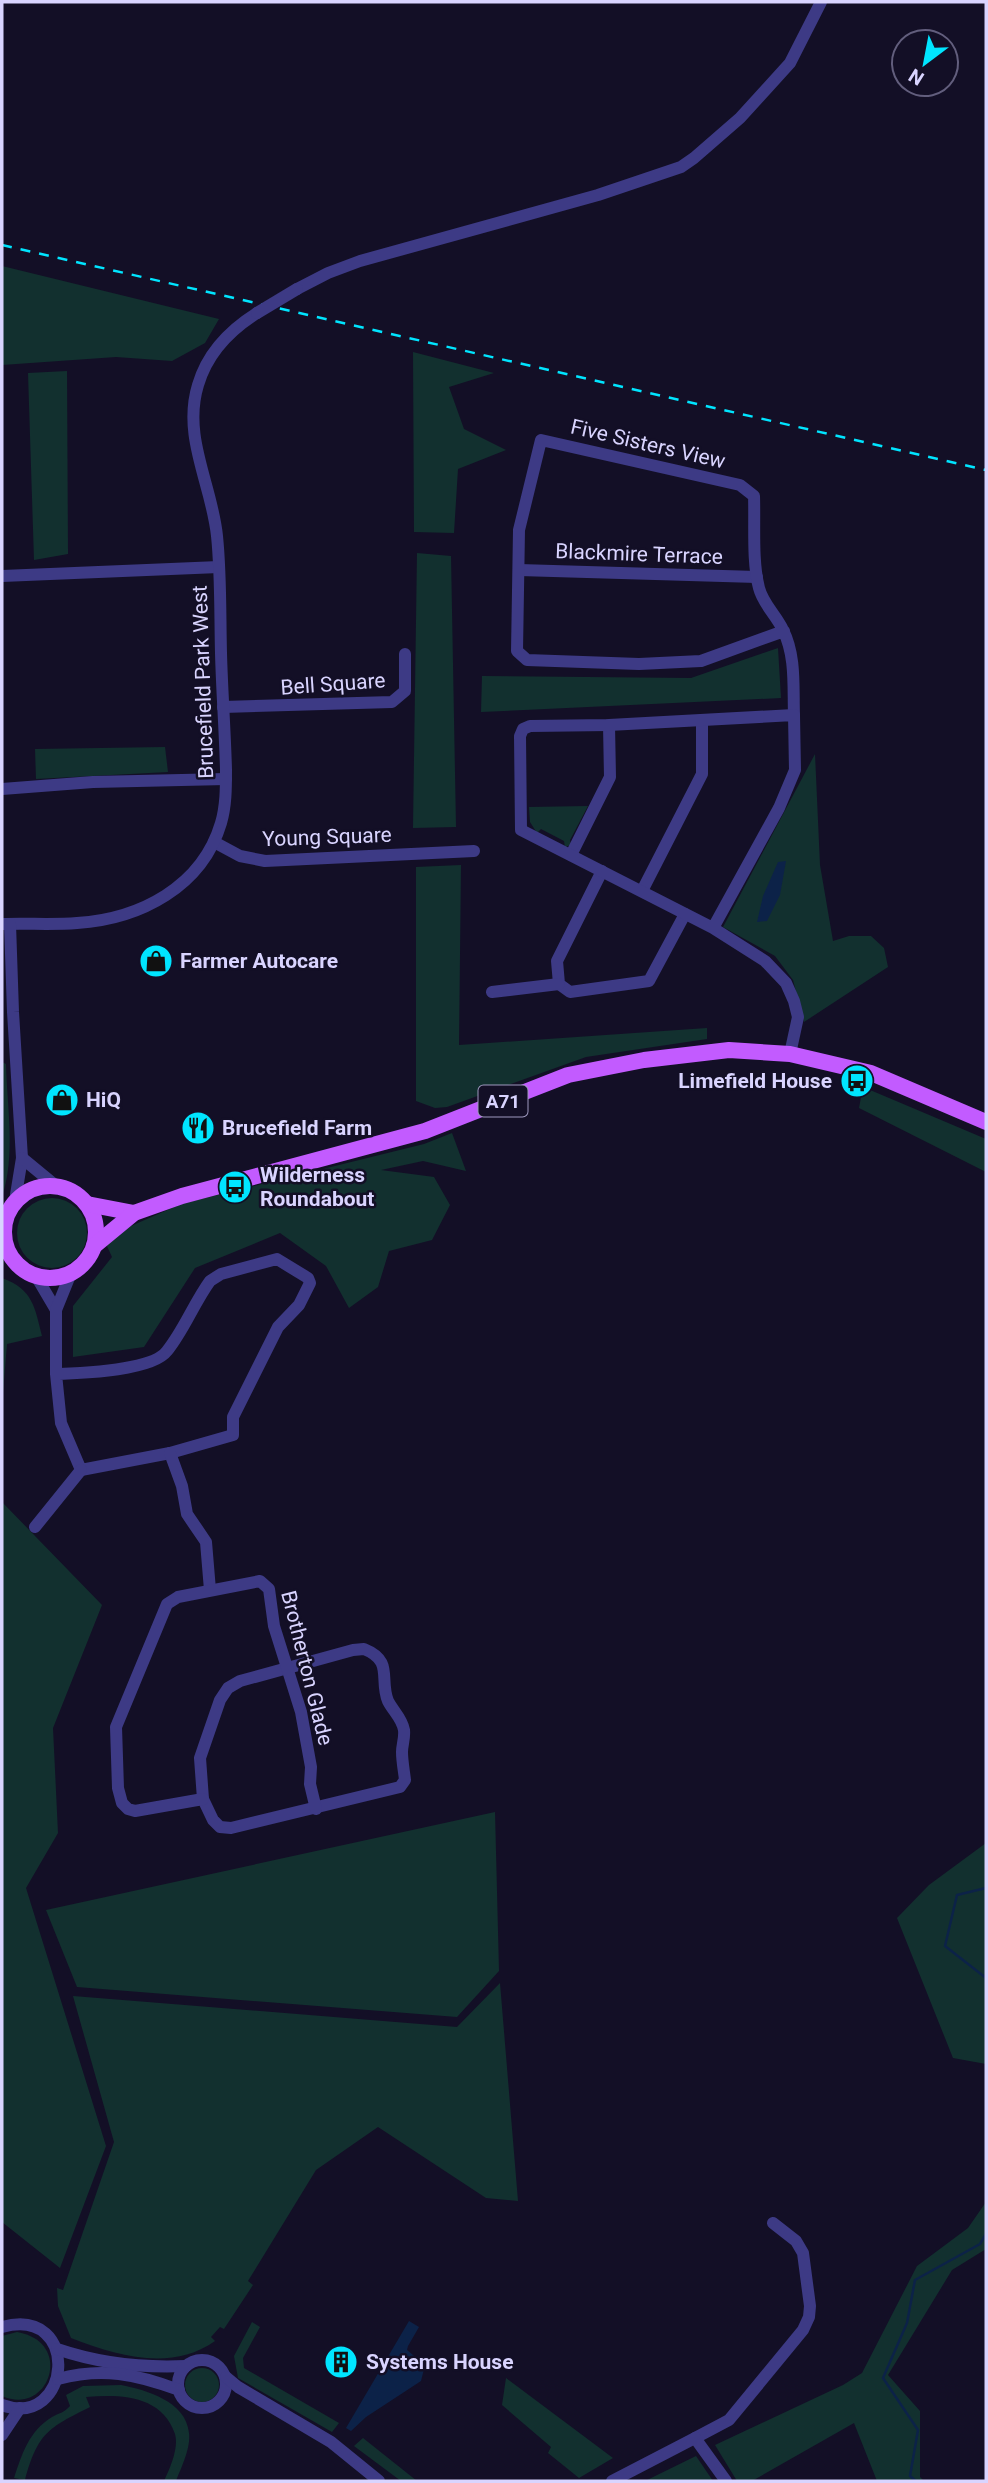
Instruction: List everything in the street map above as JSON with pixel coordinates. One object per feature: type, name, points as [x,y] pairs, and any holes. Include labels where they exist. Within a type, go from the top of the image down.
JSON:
[{"type":"main road","name":"A71","points":[[71,1273],[85,1263],[94,1246],[134,1213],[182,1196],[288,1166],[425,1131],[568,1075],[644,1060],[729,1050],[790,1054],[871,1073],[986,1122]]},
{"type":"main road","points":[[19,1267],[11,1257],[3,1233],[5,1221],[15,1201],[34,1189],[56,1186],[68,1189],[87,1204],[97,1231],[94,1246]]},
{"type":"main road","points":[[87,1204],[134,1213]]},
{"type":"main road","points":[[2,1264],[19,1267],[48,1279],[71,1273]]},
{"type":"street","name":"Brucefield Park West","points":[[6,924],[78,923],[114,918],[151,905],[185,882],[214,842],[225,803],[226,779],[219,567],[214,514],[194,436],[194,404],[197,386],[211,357],[231,332],[297,289],[360,261],[598,195],[681,167],[740,118],[790,63],[821,2]]},
{"type":"street","name":"Five Sisters View","points":[[713,928],[779,808],[795,770],[792,652],[784,631],[763,601],[757,577],[754,496],[740,485],[541,440],[520,521],[517,651],[527,660],[639,664],[701,661],[784,631]]},
{"type":"street","points":[[2,576],[219,567]]},
{"type":"street","name":"Blackmire Terrace","points":[[519,570],[757,577]]},
{"type":"street","name":"Bell Square","points":[[223,708],[392,702],[405,691],[405,654]]},
{"type":"street","points":[[790,1054],[798,1017],[786,983],[765,961],[713,928],[521,830],[520,736],[523,729],[530,726],[794,715]]},
{"type":"street","points":[[642,891],[702,774],[702,720]]},
{"type":"street","points":[[571,855],[610,777],[609,724]]},
{"type":"street","points":[[2,789],[93,782],[226,779]]},
{"type":"street","name":"Young Square","points":[[214,842],[240,856],[265,861],[309,861],[474,851]]},
{"type":"street","points":[[559,984],[559,955],[602,871]]},
{"type":"street","points":[[492,992],[559,984],[570,992],[649,981],[685,914]]},
{"type":"street","points":[[6,924],[8,1043],[22,1158],[15,1201]]},
{"type":"street","points":[[22,1158],[56,1186]]},
{"type":"street","points":[[35,1527],[54,1495],[81,1470],[170,1453],[233,1435],[233,1417],[278,1327],[299,1306],[310,1283],[308,1278],[277,1259],[221,1274],[210,1280],[166,1353],[153,1362],[100,1372],[56,1374]]},
{"type":"street","points":[[71,1273],[56,1310],[56,1374],[61,1423],[81,1470]]},
{"type":"street","points":[[36,1276],[56,1310]]},
{"type":"street","points":[[170,1453],[182,1486],[187,1514],[206,1542],[210,1590],[178,1597],[167,1604],[116,1727],[118,1788],[122,1803],[135,1811],[203,1799]]},
{"type":"street","name":"Brotherton Glade","points":[[210,1590],[260,1581],[269,1589],[274,1626],[301,1712],[311,1767],[310,1784],[316,1809]]},
{"type":"street","points":[[364,1649],[375,1653],[385,1673],[387,1698],[404,1731],[402,1752],[405,1780],[400,1787],[316,1809],[231,1828],[220,1827],[213,1820],[203,1799],[200,1758],[220,1700],[228,1688],[240,1681],[287,1667],[353,1650],[364,1649]]},
{"type":"street","points":[[612,2481],[729,2420],[803,2330],[809,2317],[803,2253],[796,2241],[773,2223]]},
{"type":"street","points":[[2,2327],[15,2323],[30,2325],[43,2332],[57,2349],[60,2365],[58,2379],[43,2399],[20,2408],[2,2405]]},
{"type":"street","points":[[57,2349],[100,2361],[160,2367],[186,2366]]},
{"type":"street","points":[[178,2390],[178,2379],[186,2366],[194,2361],[213,2362],[226,2376],[253,2396],[331,2442],[379,2481]]},
{"type":"street","points":[[58,2379],[80,2373],[120,2373],[155,2381],[178,2390],[190,2405],[202,2409],[215,2405],[224,2395],[226,2376]]},
{"type":"street","points":[[224,2395],[253,2396]]},
{"type":"street","points":[[2,2435],[20,2408]]},
{"type":"street","points":[[695,2438],[726,2481]]},
{"type":"green space","points":[[2,266],[219,319],[205,343],[172,361],[116,357],[2,365]]},
{"type":"green space","points":[[413,352],[494,373],[449,387],[464,429],[506,450],[458,469],[454,533],[414,532]]},
{"type":"green space","points":[[67,371],[68,554],[34,560],[28,373]]},
{"type":"green space","points":[[417,553],[451,556],[456,827],[413,828]]},
{"type":"green space","points":[[778,648],[781,698],[481,712],[482,676],[691,678]]},
{"type":"green space","points":[[165,747],[168,772],[36,779],[35,749]]},
{"type":"green space","points":[[815,754],[820,865],[833,941],[849,936],[871,936],[884,948],[888,967],[804,1022],[793,980],[775,956],[723,927]]},
{"type":"green space","points":[[588,806],[570,840],[571,845],[565,847],[564,841],[541,829],[537,833],[530,822],[529,807]]},
{"type":"green space","points":[[461,865],[459,1045],[707,1028],[707,1039],[586,1057],[447,1107],[435,1108],[416,1101],[416,867]]},
{"type":"green space","points":[[2,1062],[6,1064],[10,1148],[2,1197]]},
{"type":"green space","points":[[863,1087],[986,1139],[986,1172],[859,1108]]},
{"type":"green space","points":[[452,1133],[466,1171],[423,1161],[381,1170],[434,1177],[450,1205],[432,1240],[389,1251],[378,1287],[349,1308],[326,1266],[280,1233],[195,1268],[144,1347],[73,1357],[73,1306],[112,1257],[106,1244],[131,1226],[181,1204],[424,1144]]},
{"type":"green space","points":[[52,1198],[77,1208],[87,1233],[77,1258],[52,1268],[27,1258],[17,1233],[27,1208]]},
{"type":"green space","points":[[2,1278],[20,1288],[31,1301],[42,1336],[7,1344],[2,1405]]},
{"type":"green space","points":[[2,1502],[102,1605],[53,1728],[58,1833],[26,1888],[106,2146],[60,2268],[2,2222]]},
{"type":"green space","points":[[495,1812],[499,1971],[457,2017],[77,1987],[46,1910]]},
{"type":"green space","points":[[986,1843],[986,2064],[953,2058],[897,1918],[929,1885]]},
{"type":"green space","points":[[500,1983],[518,2201],[486,2198],[378,2127],[316,2170],[248,2281],[253,2285],[224,2329],[220,2327],[211,2337],[215,2341],[198,2351],[181,2356],[144,2358],[71,2338],[58,2306],[57,2288],[63,2290],[114,2142],[73,1996],[457,2027]]},
{"type":"green space","points":[[986,2202],[986,2249],[952,2270],[888,2375],[920,2411],[920,2477],[924,2481],[877,2481],[854,2423],[752,2481],[737,2481],[715,2445],[843,2385],[862,2373],[917,2266],[968,2228]]},
{"type":"green space","points":[[252,2322],[260,2327],[243,2358],[244,2368],[339,2423],[332,2432],[238,2378],[234,2356]]},
{"type":"green space","points":[[17,2332],[35,2338],[46,2349],[50,2362],[49,2376],[43,2388],[32,2396],[19,2400],[2,2396],[2,2336]]},
{"type":"green space","points":[[202,2368],[214,2373],[219,2385],[214,2397],[202,2402],[190,2397],[185,2385],[190,2373]]},
{"type":"green space","points":[[506,2378],[613,2458],[579,2478],[548,2453],[551,2447],[502,2405]]},
{"type":"green space","points":[[121,2385],[153,2394],[173,2405],[181,2413],[189,2433],[189,2445],[176,2481],[164,2481],[176,2445],[175,2434],[169,2421],[150,2404],[112,2396],[86,2397],[90,2407],[54,2427],[40,2442],[25,2480],[14,2478],[23,2452],[37,2429],[70,2406],[66,2395],[83,2386]]},
{"type":"green space","points":[[363,2438],[417,2481],[401,2481],[354,2446]]},
{"type":"green space","points":[[696,2456],[713,2481],[645,2481]]},
{"type":"water","points":[[786,861],[780,895],[767,921],[757,922],[763,896],[778,862]]},
{"type":"water","points":[[409,2321],[419,2327],[407,2350],[425,2365],[421,2381],[366,2417],[351,2431],[346,2428]]},
{"type":"waterway","points":[[986,1888],[957,1895],[945,1946],[986,1978],[986,1982]]},
{"type":"waterway","points":[[916,2481],[910,2476],[918,2430],[883,2378],[907,2323],[915,2280],[980,2244],[986,2234]]},
{"type":"railway","points":[[2,245],[986,470]]},
{"type":"place","name":"Farmer Autocare","points":[[156,961]]},
{"type":"place","name":"Limefield House","points":[[857,1081]]},
{"type":"place","name":"HiQ","points":[[62,1100]]},
{"type":"place","name":"Brucefield Farm","points":[[198,1128]]},
{"type":"place","name":"Wilderness Roundabout","points":[[235,1187]]},
{"type":"place","name":"Systems House","points":[[341,2362]]}]
